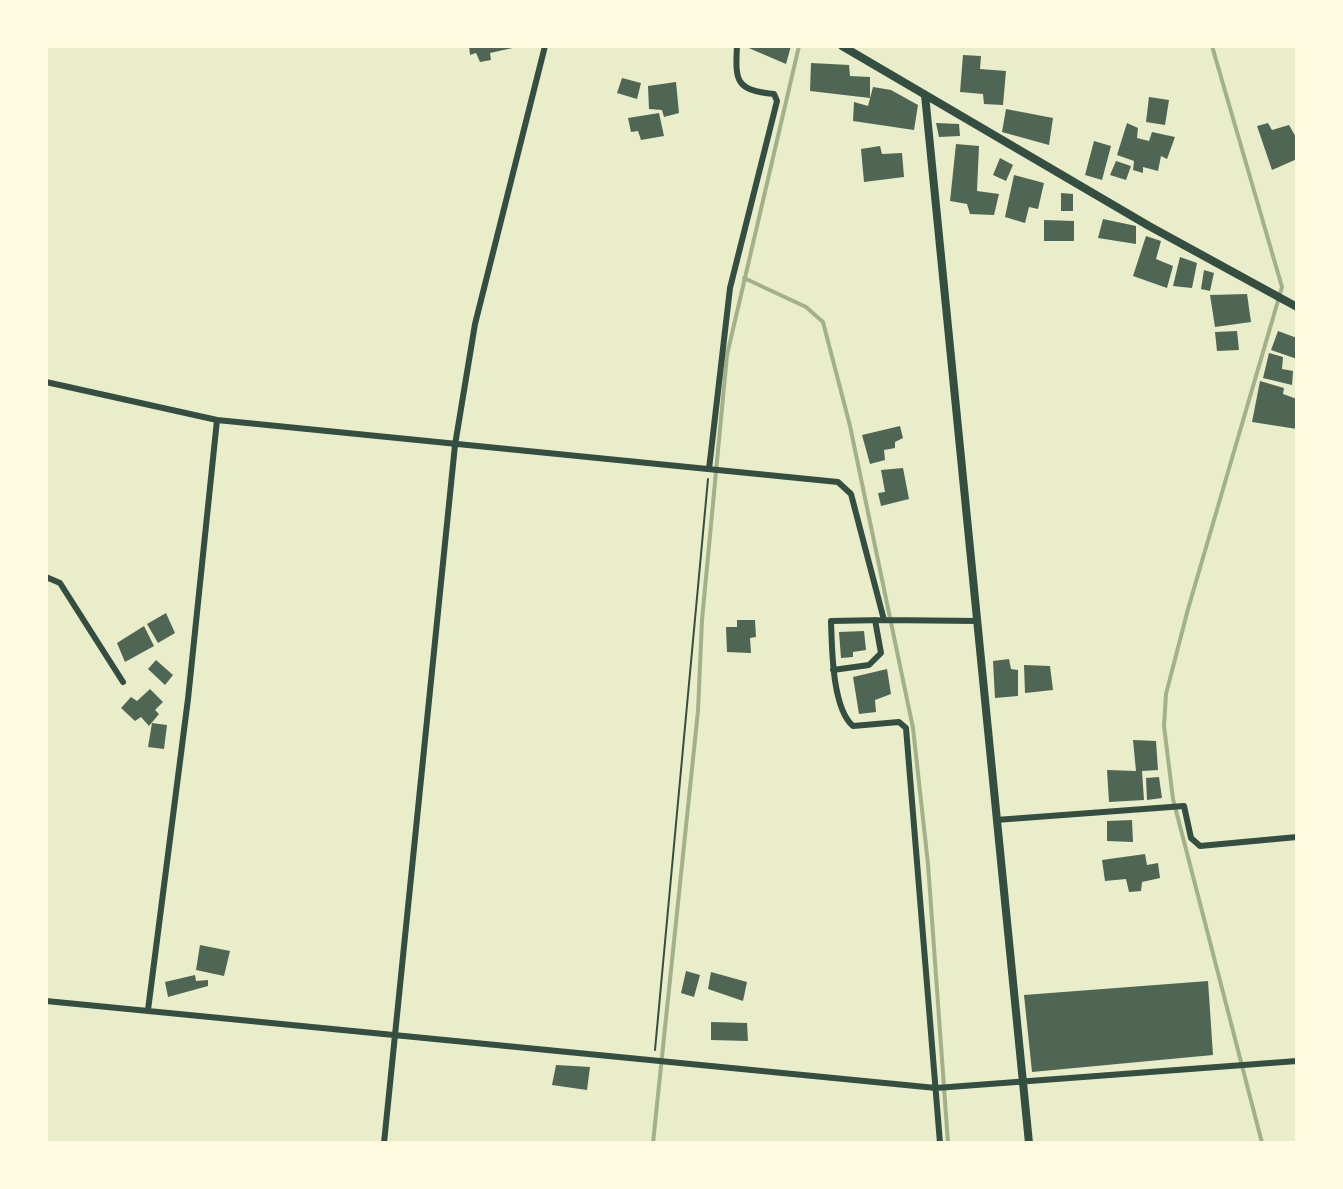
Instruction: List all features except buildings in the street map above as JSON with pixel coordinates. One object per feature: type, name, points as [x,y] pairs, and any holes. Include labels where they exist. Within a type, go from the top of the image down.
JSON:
[{"type":"main road","points":[[842,46],[1149,226],[1297,307]]},
{"type":"main road","points":[[925,95],[1029,1143]]},
{"type":"street","points":[[384,1143],[455,445],[475,324],[545,46]]},
{"type":"street","points":[[709,469],[730,288],[777,101],[774,94],[750,91],[739,82],[735,73],[737,46]]},
{"type":"street","points":[[46,382],[217,420],[838,482],[851,494],[884,620]]},
{"type":"street","points":[[148,1010],[187,713],[217,420]]},
{"type":"street","points":[[46,577],[60,583],[123,682]]},
{"type":"street","points":[[833,670],[869,665],[881,653],[875,620]]},
{"type":"street","points":[[940,1143],[906,728],[899,722],[853,726],[845,719],[833,670],[831,621],[977,621]]},
{"type":"street","points":[[996,820],[1184,806],[1191,838],[1200,846],[1297,837]]},
{"type":"street","points":[[46,1001],[936,1088],[1297,1061]]},
{"type":"path","points":[[654,1060],[709,469]]},
{"type":"waterway","points":[[653,1143],[698,711],[702,620],[727,355],[799,46]]},
{"type":"waterway","points":[[1212,46],[1282,287],[1188,609],[1166,694],[1164,726],[1173,799],[1262,1143]]},
{"type":"waterway","points":[[744,278],[806,307],[823,322],[850,426],[913,728],[928,864],[948,1143]]}]
